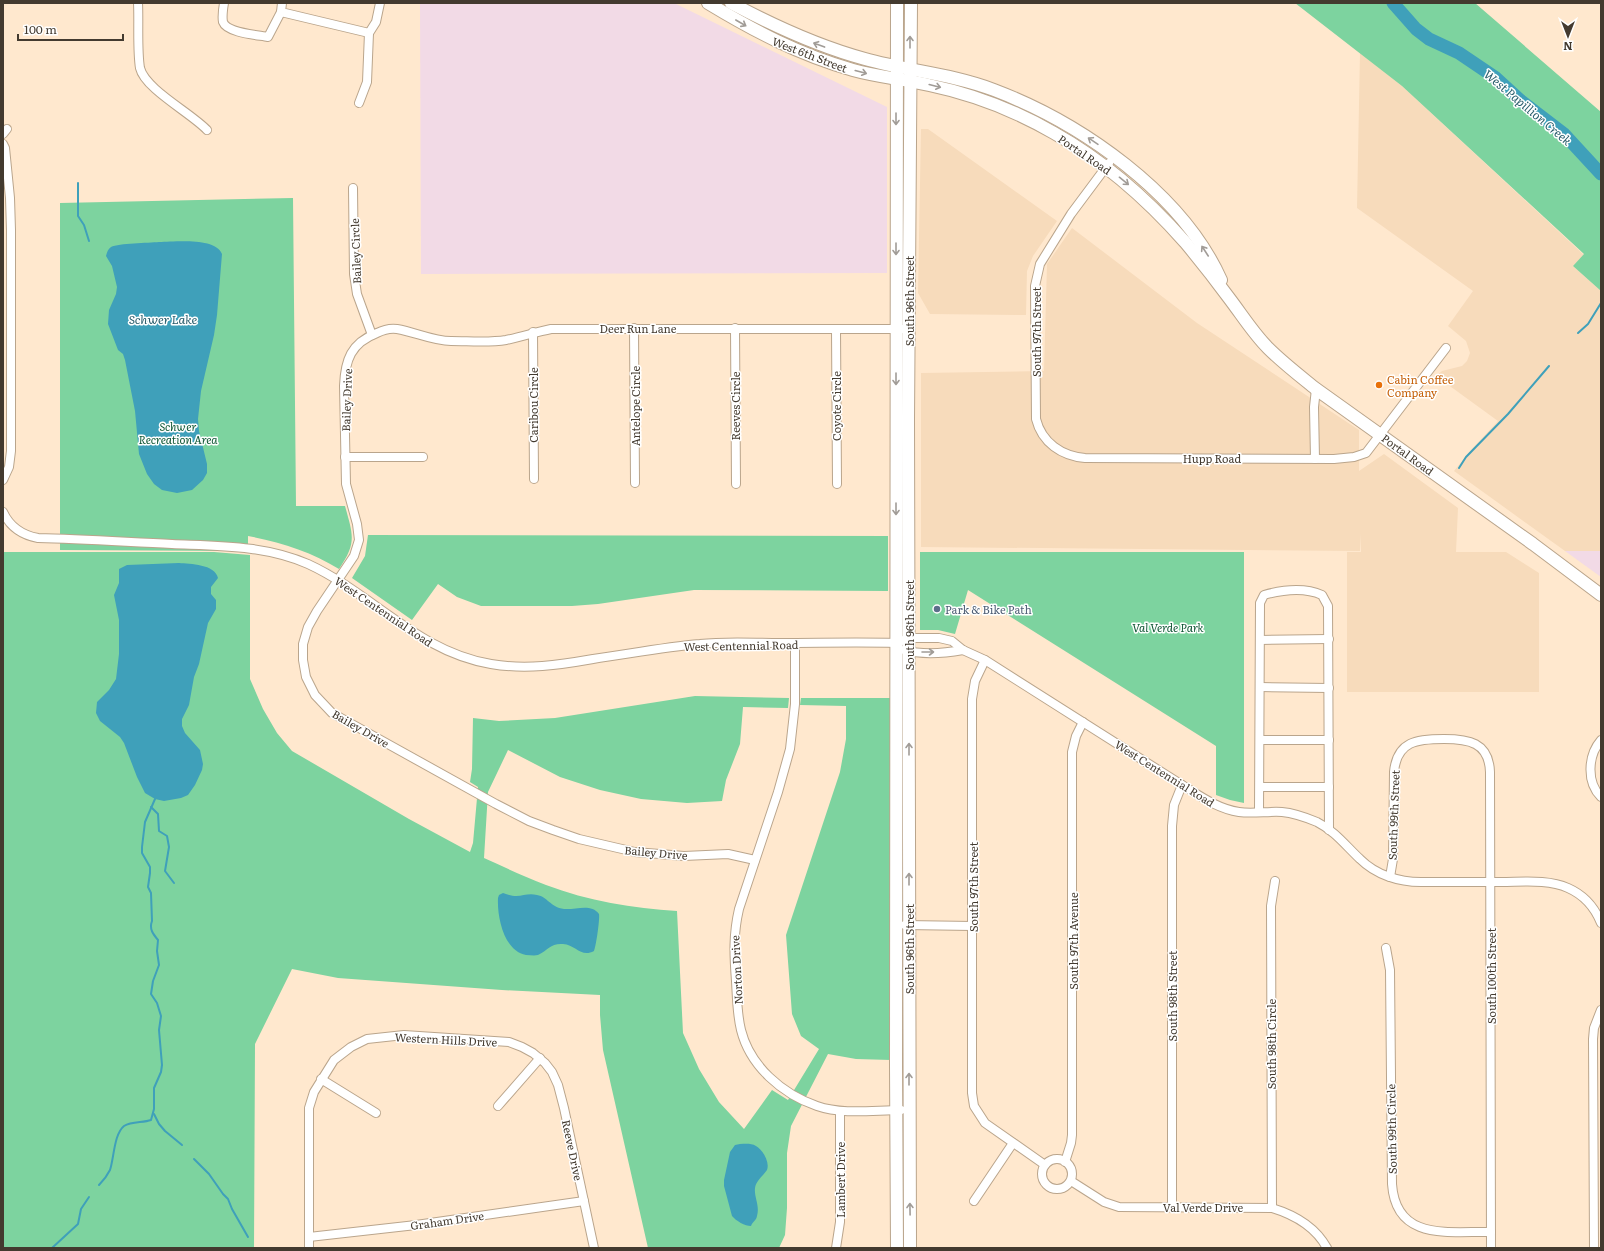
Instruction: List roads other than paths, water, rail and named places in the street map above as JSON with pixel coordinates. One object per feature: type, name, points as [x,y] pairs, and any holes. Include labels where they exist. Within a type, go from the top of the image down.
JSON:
[{"type":"main road","name":"West 6th Street","points":[[708,3],[788,48],[852,70],[896,80]]},
{"type":"main road","name":"West 6th Street","points":[[731,3],[778,28],[822,46],[866,59],[911,68]]},
{"type":"main road","name":"South 96th Street","points":[[897,3],[897,1248]]},
{"type":"main road","name":"South 96th Street","points":[[910,1248],[909,1110],[914,925],[909,651],[908,329],[911,3]]},
{"type":"main road","name":"Portal Road","points":[[911,68],[967,81],[1018,100],[1062,122],[1114,156],[1166,202],[1185,224],[1205,250],[1216,268],[1229,298]]},
{"type":"main road","name":"Portal Road","points":[[896,80],[910,81],[948,90],[1002,108],[1054,132],[1106,167],[1134,190],[1162,217],[1185,243],[1251,328],[1267,347],[1284,363],[1316,389],[1601,595]]},
{"type":"street","points":[[138,3],[140,68],[146,79],[200,122],[207,130]]},
{"type":"street","points":[[224,3],[223,23],[227,28],[268,37],[281,12],[282,3]]},
{"type":"street","points":[[359,103],[367,82],[369,33],[376,22],[380,3]]},
{"type":"street","points":[[281,12],[369,33]]},
{"type":"street","points":[[3,144],[5,148],[10,198],[7,230],[7,376],[11,450],[9,467],[3,480]]},
{"type":"street","name":"South 97th Street","points":[[1043,434],[1038,428],[1036,419],[1035,286],[1040,264],[1071,214],[1114,156]]},
{"type":"street","name":"Bailey Circle","points":[[353,188],[354,274],[357,294],[372,335]]},
{"type":"street","name":"Antelope Circle","points":[[634,328],[635,483]]},
{"type":"street","name":"Reeves Circle","points":[[735,328],[736,484]]},
{"type":"street","name":"Deer Run Lane","points":[[372,335],[384,330],[396,329],[445,342],[478,342],[506,340],[533,332],[551,329],[908,329]]},
{"type":"street","name":"Coyote Circle","points":[[836,329],[837,484]]},
{"type":"street","name":"Caribou Circle","points":[[533,332],[534,479]]},
{"type":"street","name":"Bailey Drive","points":[[372,335],[363,340],[353,349],[348,360],[345,373],[346,484],[358,529],[359,540],[354,556],[308,627],[303,644],[303,660],[306,677],[315,695],[332,713],[529,821],[580,839],[635,852],[684,856],[728,854],[755,860]]},
{"type":"street","points":[[1381,435],[1446,348]]},
{"type":"street","points":[[1315,459],[1314,407],[1316,389]]},
{"type":"street","name":"Hupp Road","points":[[1043,434],[1052,447],[1066,454],[1085,458],[1315,459],[1354,457],[1366,453],[1381,435]]},
{"type":"street","points":[[345,457],[423,457]]},
{"type":"street","name":"West Centennial Road","points":[[3,512],[7,520],[14,527],[28,536],[38,538],[221,546],[260,550],[305,563],[339,580],[384,613],[430,643],[457,655],[476,661],[508,666],[528,667],[554,665],[701,644],[896,643],[909,638],[940,638],[952,641],[963,650],[985,660],[1205,800],[1240,812],[1281,812],[1298,815],[1318,823],[1329,830],[1366,864],[1390,877],[1402,881],[1545,882],[1556,884],[1568,888],[1586,899],[1593,907],[1601,923]]},
{"type":"street","points":[[1259,812],[1260,603],[1264,595],[1280,591],[1300,590],[1322,594],[1328,606],[1329,639],[1329,830]]},
{"type":"street","points":[[1260,640],[1329,639]]},
{"type":"street","name":"Norton Drive","points":[[795,643],[795,704],[790,749],[738,909],[734,928],[733,944],[741,1031],[758,1065],[776,1084],[790,1094],[817,1106],[840,1111],[909,1110]]},
{"type":"street","points":[[896,643],[900,648],[909,651]]},
{"type":"street","name":"West Centennial Road","points":[[909,651],[949,652],[963,650]]},
{"type":"street","name":"South 97th Street","points":[[985,660],[975,681],[972,699],[972,1094],[974,1106],[985,1123],[1013,1143]]},
{"type":"street","points":[[1260,687],[1329,688]]},
{"type":"street","name":"South 97th Avenue","points":[[1065,1162],[1072,1135],[1072,749],[1076,736],[1084,722]]},
{"type":"street","name":"South 99th Street","points":[[1390,877],[1393,859],[1394,772],[1396,760],[1403,749],[1414,741],[1424,739],[1441,739]]},
{"type":"street","name":"South 100th Street","points":[[1441,739],[1465,740],[1473,743],[1483,750],[1488,760],[1490,772],[1491,1248]]},
{"type":"street","points":[[1260,740],[1329,740]]},
{"type":"street","points":[[1601,740],[1595,749],[1591,761],[1591,776],[1594,787],[1601,797]]},
{"type":"street","name":"South 98th Street","points":[[1172,1208],[1172,826],[1174,805],[1182,785]]},
{"type":"street","points":[[1260,787],[1329,787]]},
{"type":"street","name":"South 98th Circle","points":[[1272,1208],[1270,906],[1275,881]]},
{"type":"street","points":[[896,925],[973,926]]},
{"type":"street","name":"South 99th Circle","points":[[1386,948],[1390,970],[1392,1184],[1394,1200],[1405,1218],[1412,1224],[1424,1230],[1437,1232],[1491,1232]]},
{"type":"street","points":[[1594,1248],[1593,1039],[1594,1028],[1601,1010]]},
{"type":"street","name":"Western Hills Drive","points":[[309,1248],[310,1108],[314,1092],[334,1060],[351,1047],[367,1039],[404,1035],[509,1042],[533,1052],[540,1058]]},
{"type":"street","points":[[498,1106],[540,1058]]},
{"type":"street","name":"Reeve Drive","points":[[540,1058],[552,1072],[558,1085],[594,1248]]},
{"type":"street","points":[[321,1079],[376,1113]]},
{"type":"street","name":"Lambert Drive","points":[[836,1248],[840,1222],[840,1111]]},
{"type":"street","points":[[974,1201],[1013,1143],[1045,1164]]},
{"type":"street","points":[[1056,1159],[1065,1162],[1072,1172],[1071,1181],[1065,1187],[1060,1189],[1052,1189],[1042,1179],[1041,1174],[1045,1164],[1056,1159]]},
{"type":"street","name":"Val Verde Drive","points":[[1071,1181],[1099,1199],[1112,1205],[1172,1208],[1272,1208],[1303,1221],[1318,1234],[1327,1248]]},
{"type":"street","name":"Graham Drive","points":[[310,1237],[416,1225],[584,1201]]},
{"type":"water","name":"Schwer Lake","points":[[184,241],[203,243],[218,249],[222,254],[217,315],[201,391],[198,419],[199,431],[207,464],[207,473],[203,480],[192,490],[177,493],[162,490],[154,484],[147,474],[139,454],[135,411],[125,360],[123,354],[118,350],[108,324],[109,310],[116,294],[117,287],[112,266],[106,256],[108,250],[111,247],[120,245]]},
{"type":"water","points":[[179,563],[195,564],[207,567],[216,573],[218,578],[211,587],[211,594],[216,600],[216,609],[208,623],[199,664],[194,677],[189,705],[182,719],[182,726],[185,733],[200,750],[203,764],[202,770],[195,785],[188,795],[181,798],[164,801],[155,799],[145,793],[124,743],[120,737],[100,721],[96,713],[97,702],[109,690],[116,679],[119,654],[119,620],[114,595],[119,583],[119,569],[127,565]]},
{"type":"water","points":[[503,893],[514,896],[533,894],[541,896],[559,908],[588,908],[596,911],[599,914],[599,917],[597,939],[594,951],[586,953],[572,946],[559,944],[552,946],[538,955],[526,955],[518,952],[512,947],[503,932],[499,914],[498,898],[499,895]]},
{"type":"water","points":[[750,1144],[759,1148],[768,1163],[767,1170],[758,1181],[755,1188],[758,1212],[756,1219],[751,1226],[741,1223],[732,1216],[724,1186],[730,1152],[735,1145]]},
{"type":"waterway","name":"West Papillion Creek","points":[[1393,3],[1416,29],[1429,39],[1459,53],[1496,78],[1520,100],[1564,134],[1601,174]]},
{"type":"waterway","points":[[78,183],[78,216],[84,225],[89,241]]},
{"type":"waterway","points":[[1578,333],[1588,324],[1601,303]]},
{"type":"waterway","points":[[1459,468],[1466,457],[1508,414],[1549,366]]},
{"type":"waterway","points":[[99,1185],[110,1170],[116,1140],[124,1126],[127,1124],[151,1120],[154,1109],[154,1088],[161,1072],[162,1065],[159,1030],[161,1016],[157,1003],[151,994],[153,981],[159,965],[157,951],[158,940],[151,929],[151,893],[148,887],[150,867],[142,853],[145,822],[155,799]]},
{"type":"waterway","points":[[151,807],[158,814],[159,831],[167,836],[169,847],[165,871],[174,883]]},
{"type":"waterway","points":[[154,1114],[159,1124],[165,1131],[182,1145]]},
{"type":"waterway","points":[[194,1159],[209,1174],[228,1199],[248,1237]]},
{"type":"waterway","points":[[52,1248],[78,1224],[81,1209],[89,1197]]},
{"type":"place","name":"Cabin Coffee Company","points":[[1379,385]]},
{"type":"place","name":"Park & Bike Path","points":[[937,609]]},
{"type":"park label","name":"Schwer Recreation Area","points":[[178,432]]},
{"type":"park label","name":"Val Verde Park","points":[[1168,627]]}]
